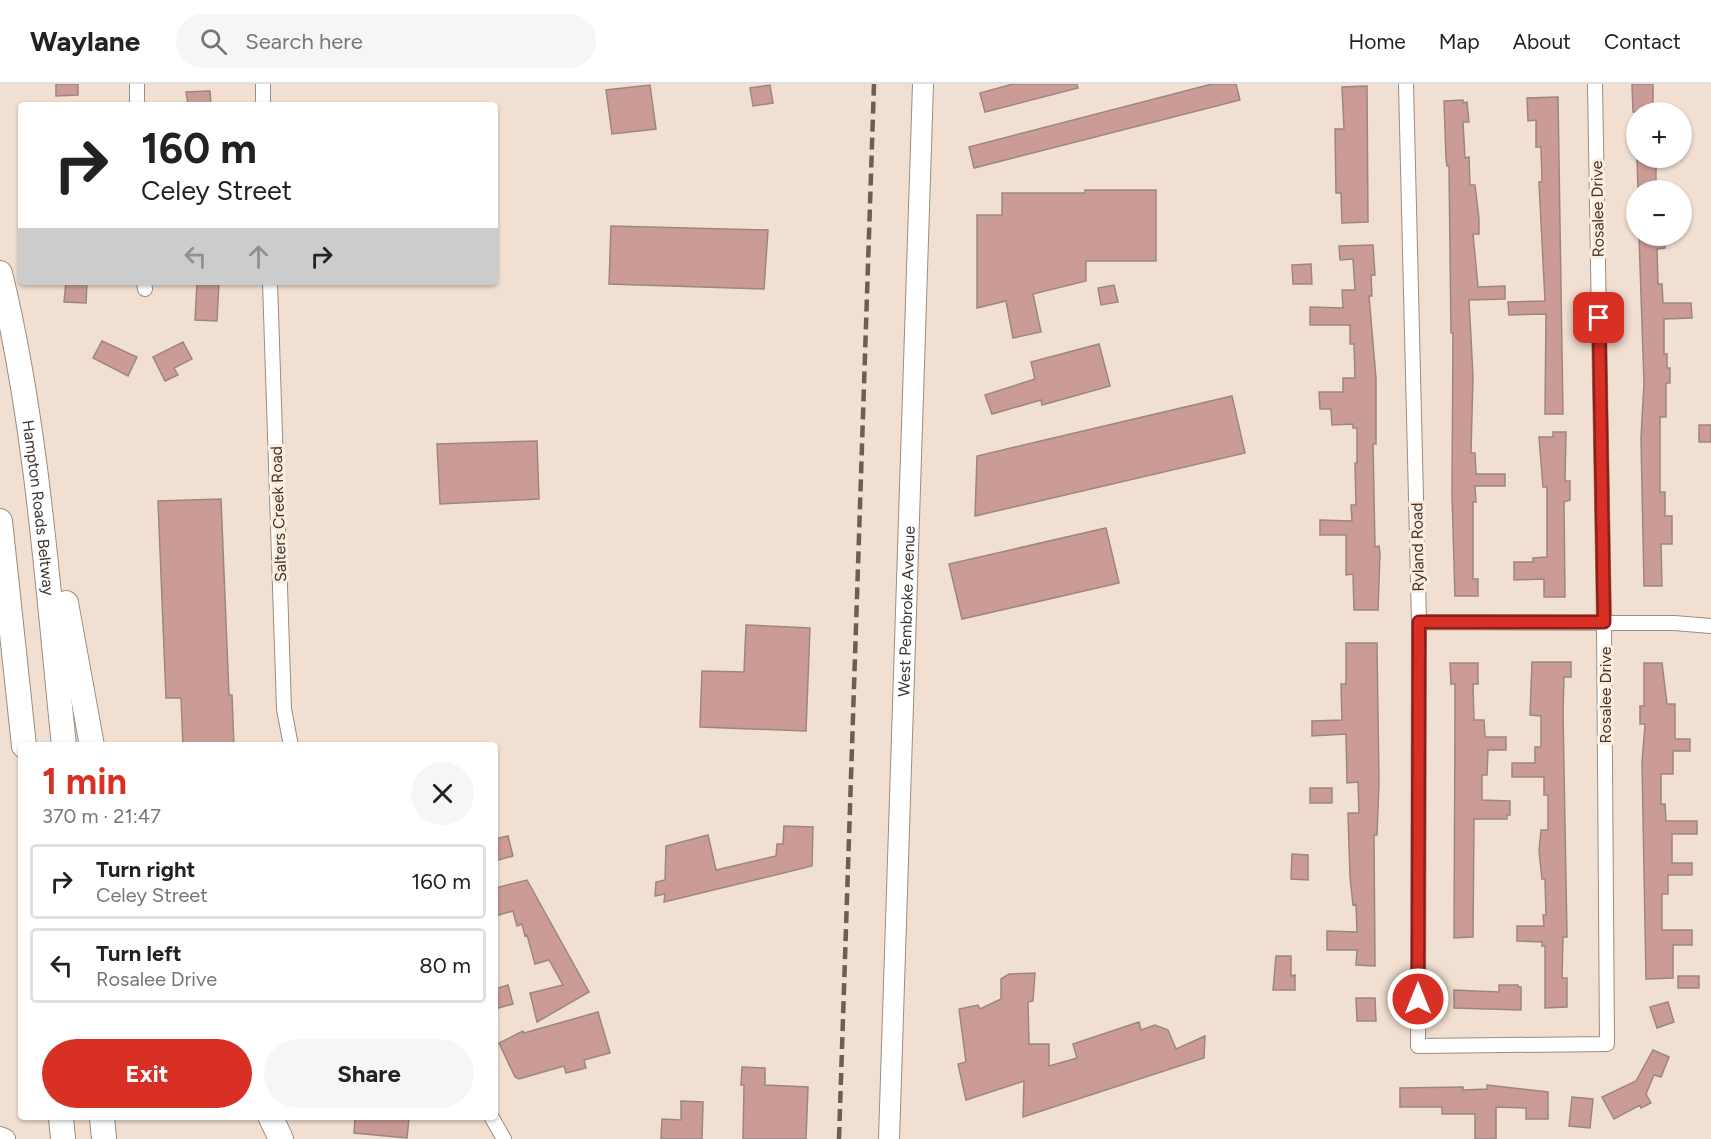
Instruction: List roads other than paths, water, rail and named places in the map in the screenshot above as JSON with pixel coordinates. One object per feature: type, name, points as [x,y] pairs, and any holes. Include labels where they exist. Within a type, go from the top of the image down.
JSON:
[{"type":"highway","name":"Hampton Roads Beltway","points":[[0,273],[18,365],[42,528],[64,742]]},
{"type":"highway","points":[[0,520],[24,742]]},
{"type":"highway","points":[[42,528],[64,588],[69,633],[91,742]]},
{"type":"highway","points":[[61,1120],[63,1139]]},
{"type":"highway","points":[[102,1120],[104,1139]]},
{"type":"highway","points":[[272,1120],[281,1139]]},
{"type":"main road","name":"West Pembroke Avenue","points":[[889,1139],[923,84]]},
{"type":"main road","points":[[0,1137],[5,1139]]},
{"type":"street","points":[[137,84],[137,102]]},
{"type":"street","points":[[263,84],[263,102]]},
{"type":"street","name":"Ryland Road","points":[[1407,84],[1419,622],[1418,1046]]},
{"type":"street","name":"Rosalee Drive","points":[[1418,1046],[1607,1044],[1604,622],[1595,84]]},
{"type":"street","name":"Salters Creek Road","points":[[270,285],[284,709],[290,742]]},
{"type":"street","points":[[1419,622],[1604,622],[1711,626]]},
{"type":"street","points":[[493,1120],[504,1139]]},
{"type":"railway","points":[[839,1139],[874,84]]}]
